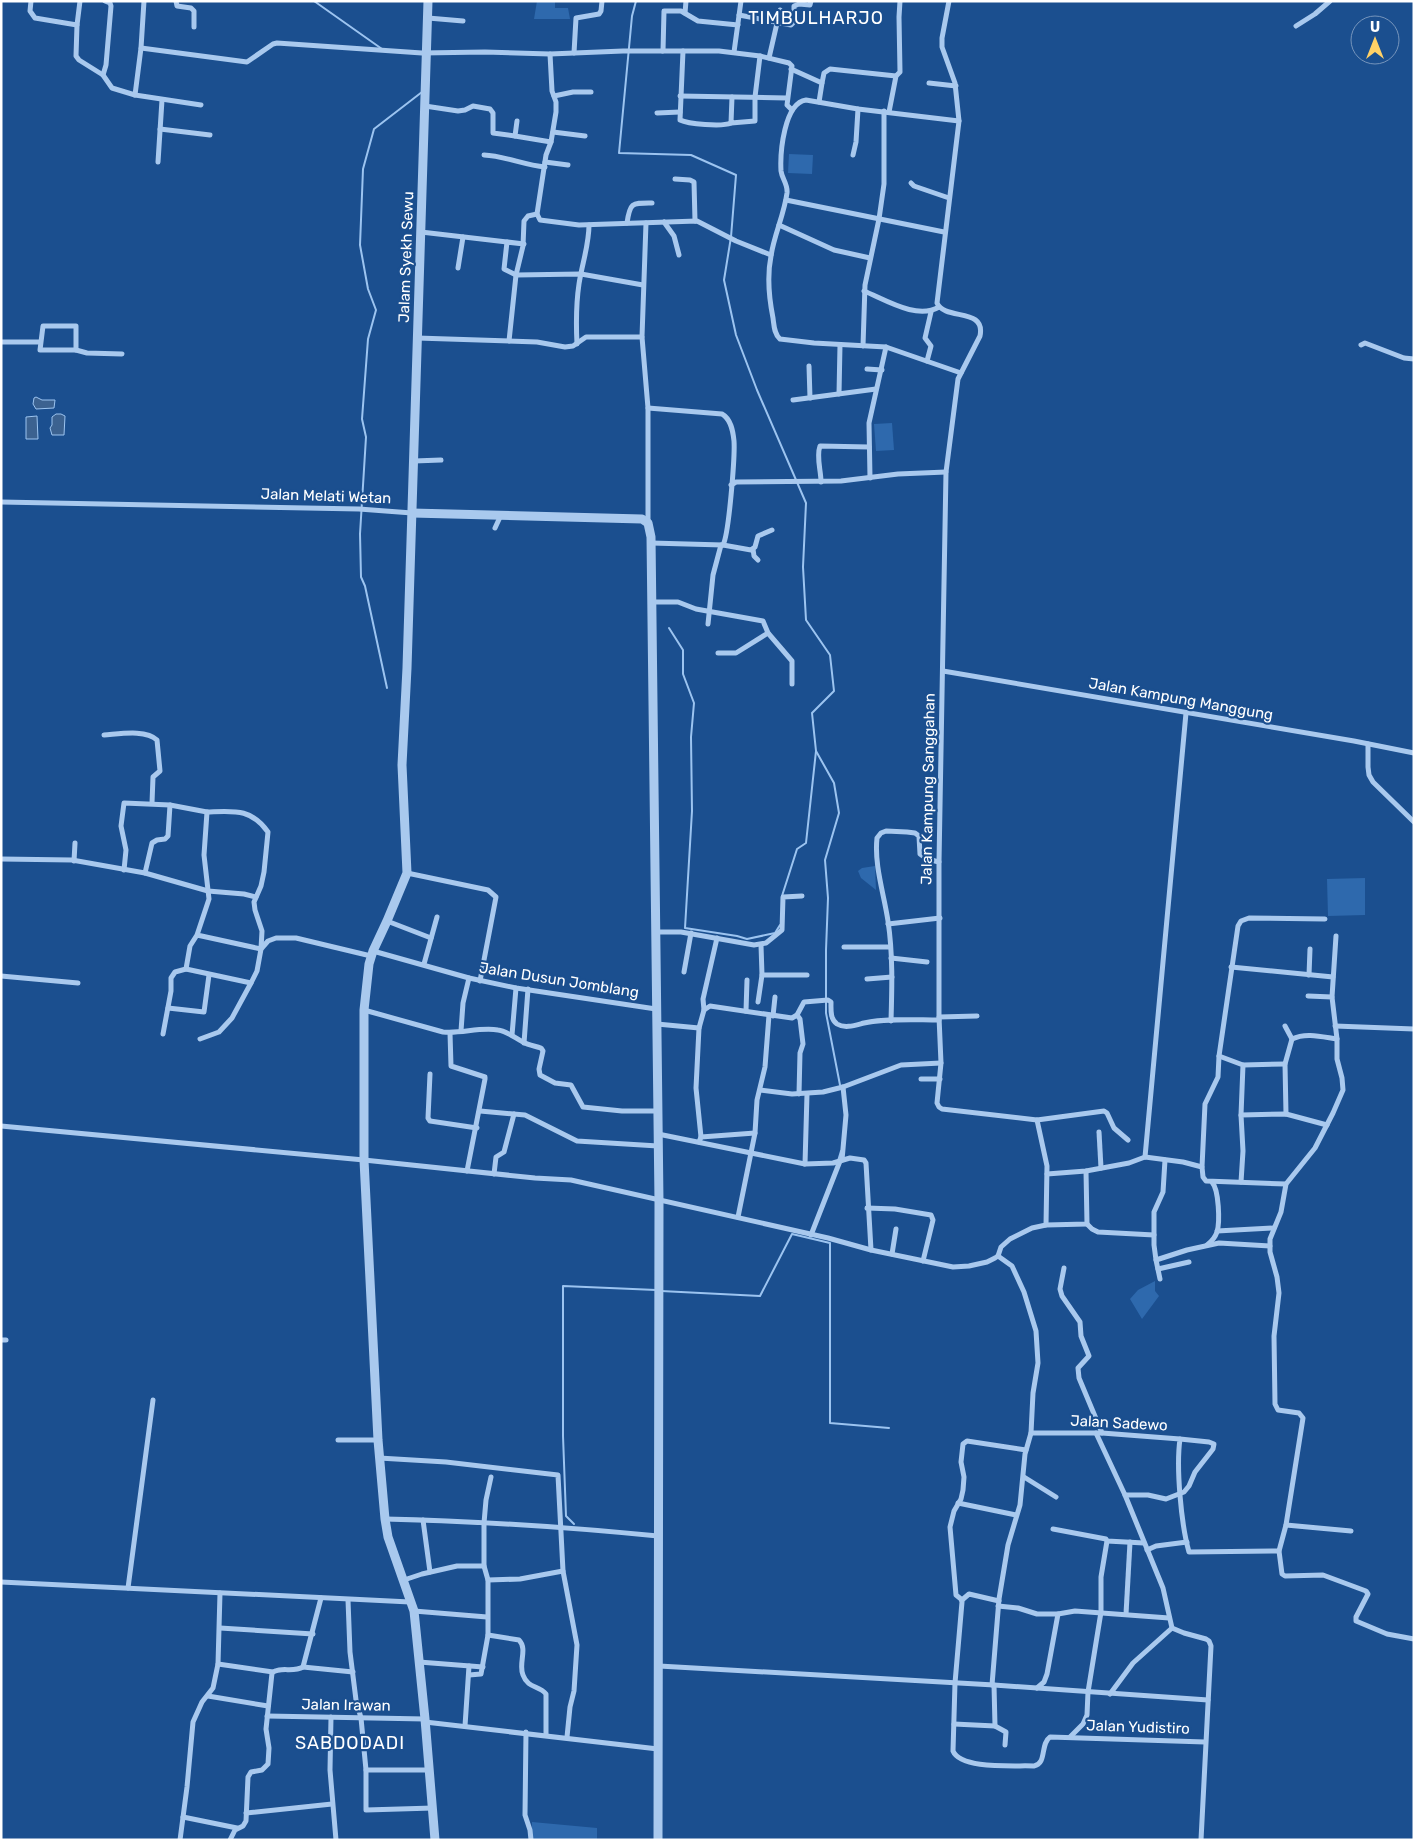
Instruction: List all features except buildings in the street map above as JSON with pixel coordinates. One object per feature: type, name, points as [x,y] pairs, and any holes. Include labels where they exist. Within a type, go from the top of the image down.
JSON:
[{"type":"street","points":[[31,1],[30,11],[35,18],[77,25]]},
{"type":"street","points":[[80,1],[76,56],[79,60],[103,75],[112,88],[134,95],[201,105]]},
{"type":"street","points":[[103,75],[106,65],[111,6],[110,3],[105,1]]},
{"type":"street","points":[[134,95],[141,48],[144,1]]},
{"type":"street","points":[[176,1],[177,6],[191,8],[194,11],[194,27]]},
{"type":"street","name":"Jalam Syekh Sewu","points":[[406,873],[402,765],[407,668],[428,1]]},
{"type":"street","points":[[574,52],[576,18],[599,14],[602,1]]},
{"type":"street","points":[[685,14],[686,1]]},
{"type":"street","points":[[734,52],[740,1]]},
{"type":"street","points":[[739,15],[792,25],[794,22],[794,6],[798,4],[810,5],[811,1]]},
{"type":"street","points":[[863,346],[864,291],[879,219],[884,184],[886,112],[896,76],[900,72],[900,1]]},
{"type":"street","points":[[864,291],[911,310],[931,312],[939,307],[937,300],[944,232],[959,121],[956,86],[944,56],[942,43],[949,1]]},
{"type":"street","points":[[1296,26],[1330,1]]},
{"type":"street","points":[[769,58],[780,10]]},
{"type":"street","points":[[663,51],[664,11],[680,11],[698,21],[738,26]]},
{"type":"street","points":[[428,18],[463,21]]},
{"type":"street","points":[[141,48],[247,62],[277,43],[425,53],[734,52],[789,62],[792,66],[787,98],[788,106],[792,110]]},
{"type":"street","points":[[683,51],[680,120],[683,122],[723,125],[755,122],[755,97],[760,56]]},
{"type":"street","points":[[550,54],[552,91],[556,102],[556,112],[537,214],[542,221],[590,225],[702,222],[736,241],[771,255]]},
{"type":"street","points":[[791,69],[822,84]]},
{"type":"street","points":[[819,102],[824,72],[830,69],[896,76]]},
{"type":"street","points":[[929,83],[956,86]]},
{"type":"street","points":[[554,96],[572,92],[591,92]]},
{"type":"street","points":[[680,96],[787,98]]},
{"type":"street","points":[[731,123],[732,97]]},
{"type":"street","points":[[158,162],[162,100]]},
{"type":"street","points":[[959,121],[802,100],[796,104],[784,134],[781,154],[781,171],[787,186],[786,200],[771,255],[770,291],[778,337],[784,340],[886,347],[961,373]]},
{"type":"street","points":[[425,106],[458,111],[473,106],[490,109],[493,113],[493,133],[551,142]]},
{"type":"street","points":[[853,155],[856,142],[858,109]]},
{"type":"street","points":[[657,113],[680,112]]},
{"type":"street","points":[[514,136],[517,121]]},
{"type":"street","points":[[160,129],[210,135]]},
{"type":"street","points":[[553,132],[585,136]]},
{"type":"street","points":[[484,155],[507,158],[526,164],[568,165]]},
{"type":"street","points":[[674,179],[693,181],[695,221]]},
{"type":"street","points":[[910,183],[949,198]]},
{"type":"street","points":[[786,200],[944,232]]},
{"type":"street","points":[[627,223],[628,210],[632,205],[636,203],[652,203]]},
{"type":"street","points":[[509,341],[516,275],[524,244],[525,218],[537,214]]},
{"type":"street","points":[[664,222],[674,236],[679,255]]},
{"type":"street","points":[[646,223],[642,336],[648,408],[648,523],[651,543],[659,1201],[658,1840]]},
{"type":"street","points":[[576,344],[580,274],[588,243],[590,225]]},
{"type":"street","points":[[779,225],[834,250],[870,258]]},
{"type":"street","points":[[421,232],[524,244]]},
{"type":"street","points":[[458,268],[463,237]]},
{"type":"street","points":[[507,242],[504,269],[516,275],[580,274],[643,285]]},
{"type":"street","name":"Jalan Kampung Sanggahan","points":[[939,307],[972,318],[980,324],[981,329],[980,336],[958,382],[946,472],[939,862],[939,1018],[941,1063],[937,1103],[938,1107],[1037,1120]]},
{"type":"street","points":[[927,361],[931,346],[925,338],[931,312]]},
{"type":"street","points":[[76,350],[76,326],[43,326],[40,350],[76,350],[87,353],[122,354]]},
{"type":"street","points":[[417,338],[542,342],[565,347],[572,346],[586,337],[642,336]]},
{"type":"street","points":[[1,342],[40,342]]},
{"type":"street","points":[[1361,345],[1365,343],[1404,358],[1414,359]]},
{"type":"street","points":[[840,345],[840,394]]},
{"type":"street","points":[[870,478],[869,423],[886,347]]},
{"type":"street","points":[[810,366],[810,398]]},
{"type":"street","points":[[867,368],[882,370]]},
{"type":"street","points":[[793,400],[876,389]]},
{"type":"street","points":[[648,408],[714,412],[725,416],[730,424],[734,440],[727,526],[714,570],[708,624]]},
{"type":"street","points":[[821,482],[820,464],[818,461],[820,446],[869,446]]},
{"type":"street","points":[[414,461],[441,460]]},
{"type":"street","points":[[731,485],[736,482],[821,482],[898,474],[946,472]]},
{"type":"street","name":"Jalan Melati Wetan","points":[[1,502],[370,509],[412,513],[638,519],[645,520],[648,523]]},
{"type":"street","points":[[495,528],[501,515]]},
{"type":"street","points":[[758,560],[754,558],[753,549],[758,536],[772,530]]},
{"type":"street","points":[[651,543],[722,545],[748,550],[753,549]]},
{"type":"street","points":[[652,602],[678,602],[688,607],[759,619],[765,623],[768,633],[792,660],[792,684]]},
{"type":"street","points":[[718,653],[736,653],[768,633]]},
{"type":"street","name":"Jalan Kampung Manggung","points":[[943,671],[1414,753]]},
{"type":"street","points":[[1145,1157],[1186,713]]},
{"type":"street","points":[[104,735],[143,734],[152,736],[157,740],[160,771],[154,777],[152,803]]},
{"type":"street","points":[[1368,744],[1369,775],[1373,782],[1414,822]]},
{"type":"street","points":[[124,870],[126,850],[121,826],[124,803],[152,803],[207,812],[243,813],[256,819],[268,832],[264,872],[256,897],[255,910],[263,934],[257,971],[252,984],[224,1028],[213,1035],[200,1039]]},
{"type":"street","points":[[145,873],[152,843],[157,840],[166,839],[168,836],[170,805]]},
{"type":"street","points":[[186,969],[190,946],[197,935],[207,905],[208,891],[204,854],[207,812]]},
{"type":"street","points":[[891,1021],[891,958],[888,924],[878,864],[876,842],[878,835],[894,831],[918,834],[920,854],[928,859],[939,862]]},
{"type":"street","points":[[74,861],[75,842]]},
{"type":"street","points":[[1,859],[74,861],[145,873],[208,891],[256,897]]},
{"type":"street","points":[[435,1840],[420,1662],[412,1606],[388,1537],[385,1519],[379,1458],[364,1160],[364,1010],[372,953],[406,873],[488,890],[495,895],[480,981]]},
{"type":"street","points":[[655,932],[691,934],[761,945],[782,930],[783,897],[802,896]]},
{"type":"street","points":[[424,964],[437,917]]},
{"type":"street","points":[[888,924],[940,918]]},
{"type":"street","points":[[1286,1184],[1206,1181],[1203,1177],[1202,1167],[1205,1104],[1218,1077],[1219,1056],[1236,932],[1242,920],[1260,918],[1324,919]]},
{"type":"street","points":[[387,921],[431,938]]},
{"type":"street","points":[[684,972],[691,934]]},
{"type":"street","points":[[197,935],[261,949]]},
{"type":"street","points":[[1336,936],[1332,997],[1337,1039],[1337,1058],[1343,1090],[1310,1156],[1286,1184],[1281,1212],[1274,1228],[1270,1246],[1277,1277],[1278,1293],[1274,1336],[1275,1404],[1278,1410],[1299,1413],[1303,1418],[1286,1524],[1279,1551],[1283,1575],[1323,1574],[1366,1591],[1368,1594],[1356,1621],[1387,1634],[1414,1638]]},
{"type":"street","name":"Jalan Dusun Jomblang","points":[[261,949],[268,942],[276,938],[286,937],[424,964],[480,981],[656,1009]]},
{"type":"street","points":[[700,1139],[696,1088],[699,1028],[704,1010],[703,999],[718,938]]},
{"type":"street","points":[[758,1002],[762,975],[761,945]]},
{"type":"street","points":[[844,947],[890,947]]},
{"type":"street","points":[[1309,975],[1310,949]]},
{"type":"street","points":[[891,958],[927,962]]},
{"type":"street","points":[[1231,967],[1333,977]]},
{"type":"street","points":[[163,1034],[172,975],[175,972],[186,969],[252,984]]},
{"type":"street","points":[[168,1008],[204,1012],[209,975]]},
{"type":"street","points":[[762,975],[807,975]]},
{"type":"street","points":[[1,976],[78,983]]},
{"type":"street","points":[[461,1031],[463,1003],[468,978]]},
{"type":"street","points":[[867,979],[892,978]]},
{"type":"street","points":[[746,1011],[747,980]]},
{"type":"street","points":[[512,1036],[516,988]]},
{"type":"street","points":[[524,1043],[528,989]]},
{"type":"street","points":[[1308,996],[1332,997]]},
{"type":"street","points":[[738,1217],[755,1133],[757,1100],[765,1067],[775,997]]},
{"type":"street","points":[[704,1010],[710,1006],[792,1018],[797,1015],[804,1002],[825,1000],[831,1002],[833,1020],[839,1025],[852,1026],[872,1022],[976,1016]]},
{"type":"street","points":[[364,1010],[434,1031],[450,1033],[498,1030],[524,1043],[543,1049],[539,1069],[540,1075],[555,1083],[571,1085],[583,1107],[622,1111],[657,1111]]},
{"type":"street","points":[[797,1015],[800,1019],[802,1044],[799,1094]]},
{"type":"street","points":[[656,1024],[699,1028]]},
{"type":"street","points":[[1285,1026],[1292,1039],[1285,1064],[1286,1114]]},
{"type":"street","points":[[1335,1026],[1414,1029]]},
{"type":"street","points":[[450,1033],[451,1066],[485,1077],[477,1128],[467,1172]]},
{"type":"street","points":[[1292,1039],[1297,1036],[1314,1035],[1337,1039]]},
{"type":"street","points":[[1219,1056],[1243,1066],[1285,1064]]},
{"type":"street","points":[[760,1090],[807,1094],[843,1087],[900,1065],[941,1063]]},
{"type":"street","points":[[1241,1182],[1243,1066]]},
{"type":"street","points":[[430,1074],[428,1118],[430,1121],[477,1128]]},
{"type":"street","points":[[921,1079],[940,1079]]},
{"type":"street","points":[[811,1235],[838,1161],[846,1116],[843,1087]]},
{"type":"street","points":[[806,1164],[807,1094]]},
{"type":"street","points":[[480,1111],[514,1114],[532,1118],[577,1141],[658,1146]]},
{"type":"street","points":[[1046,1225],[1047,1174],[1037,1120],[1104,1111],[1108,1113],[1114,1128],[1128,1140]]},
{"type":"street","points":[[494,1174],[497,1155],[504,1152],[514,1114]]},
{"type":"street","points":[[1241,1115],[1286,1114],[1327,1125]]},
{"type":"street","points":[[1,1126],[364,1160],[467,1172],[571,1180],[738,1217],[871,1250],[953,1267],[987,1262],[998,1256],[1001,1248],[1021,1232],[1046,1225],[1087,1224]]},
{"type":"street","points":[[1098,1132],[1101,1168]]},
{"type":"street","points":[[700,1139],[755,1133]]},
{"type":"street","points":[[658,1134],[700,1139],[751,1153],[806,1164],[859,1158],[864,1160],[866,1163],[867,1208],[871,1250]]},
{"type":"street","points":[[1047,1174],[1086,1171],[1129,1164],[1145,1157],[1183,1162],[1202,1167]]},
{"type":"street","points":[[1160,1279],[1154,1235],[1155,1207],[1164,1188],[1165,1160]]},
{"type":"street","points":[[1086,1171],[1087,1224],[1092,1229],[1098,1232],[1154,1235]]},
{"type":"street","points":[[1207,1245],[1217,1231],[1218,1208],[1212,1182]]},
{"type":"street","points":[[867,1208],[902,1210],[931,1215],[933,1220],[924,1261]]},
{"type":"street","points":[[1217,1231],[1274,1228]]},
{"type":"street","points":[[892,1254],[896,1229]]},
{"type":"street","points":[[1156,1260],[1207,1245],[1226,1243],[1244,1246],[1270,1246]]},
{"type":"street","points":[[995,1726],[993,1685],[998,1604],[1008,1545],[1020,1505],[1026,1450],[1031,1433],[1033,1392],[1038,1363],[1036,1331],[1019,1279],[1012,1266],[998,1256]]},
{"type":"street","points":[[1158,1269],[1189,1262]]},
{"type":"street","points":[[1064,1268],[1060,1289],[1081,1326],[1081,1336],[1090,1356],[1078,1368],[1079,1378],[1099,1433],[1163,1588],[1172,1628]]},
{"type":"street","points":[[128,1588],[153,1400]]},
{"type":"street","name":"Jalan Sadewo","points":[[1031,1433],[1099,1433],[1180,1439],[1181,1493],[1187,1542]]},
{"type":"street","points":[[1125,1495],[1148,1494],[1166,1499],[1187,1489],[1195,1472],[1214,1447],[1214,1444],[1180,1439]]},
{"type":"street","points":[[338,1440],[378,1440]]},
{"type":"street","points":[[962,1600],[956,1594],[950,1541],[952,1517],[962,1495],[964,1480],[961,1462],[964,1442],[1026,1450]]},
{"type":"street","points":[[379,1458],[446,1462],[558,1475],[562,1526],[562,1571],[577,1645],[574,1691],[570,1707],[567,1737]]},
{"type":"street","points":[[469,1675],[480,1675],[488,1635],[488,1580],[484,1566],[484,1523],[485,1506],[492,1477]]},
{"type":"street","points":[[1024,1477],[1056,1497]]},
{"type":"street","points":[[958,1503],[1016,1515]]},
{"type":"street","points":[[385,1519],[562,1526],[658,1536]]},
{"type":"street","points":[[423,1520],[430,1572]]},
{"type":"street","points":[[1286,1524],[1351,1531]]},
{"type":"street","points":[[1053,1529],[1106,1539],[1107,1541],[1144,1543]]},
{"type":"street","points":[[1070,1737],[1081,1727],[1087,1718],[1088,1692],[1101,1612],[1101,1577],[1107,1541]]},
{"type":"street","points":[[1126,1614],[1130,1542]]},
{"type":"street","points":[[1147,1550],[1156,1546],[1187,1542],[1188,1550],[1192,1552],[1279,1551]]},
{"type":"street","points":[[404,1580],[458,1566],[484,1566]]},
{"type":"street","points":[[488,1580],[520,1579],[562,1571]]},
{"type":"street","points":[[1,1582],[322,1598],[412,1606],[487,1617]]},
{"type":"street","points":[[180,1840],[194,1722],[202,1702],[208,1696],[214,1684],[218,1664],[220,1593]]},
{"type":"street","points":[[1005,1745],[1006,1732],[995,1726],[954,1724],[955,1683],[962,1600],[969,1594],[1037,1614],[1058,1614],[1070,1611],[1169,1618]]},
{"type":"street","points":[[303,1667],[322,1598]]},
{"type":"street","points":[[348,1600],[353,1672],[357,1706],[361,1718],[366,1770],[366,1810],[433,1808]]},
{"type":"street","points":[[1037,1688],[1044,1682],[1047,1674],[1058,1614]]},
{"type":"street","points":[[220,1628],[312,1634]]},
{"type":"street","points":[[1110,1694],[1133,1663],[1172,1628]]},
{"type":"street","points":[[1172,1628],[1210,1642],[1201,1840]]},
{"type":"street","points":[[488,1635],[521,1642],[522,1674],[529,1684],[546,1694],[546,1735]]},
{"type":"street","points":[[420,1662],[483,1667]]},
{"type":"street","points":[[218,1664],[273,1672],[276,1670],[298,1670],[303,1667],[353,1672]]},
{"type":"street","points":[[465,1726],[469,1666]]},
{"type":"street","points":[[659,1666],[993,1685],[1208,1700]]},
{"type":"street","points":[[230,1840],[237,1828],[245,1823],[248,1777],[251,1772],[262,1770],[268,1764],[269,1748],[266,1734],[273,1672]]},
{"type":"street","points":[[208,1696],[268,1706]]},
{"type":"street","name":"Jalan Irawan","points":[[267,1716],[425,1720],[658,1749]]},
{"type":"street","points":[[331,1717],[330,1770],[336,1840]]},
{"type":"street","name":"Jalan Yudistiro","points":[[954,1724],[953,1751],[955,1755],[968,1762],[986,1765],[1037,1766],[1041,1763],[1048,1737],[1205,1742]]},
{"type":"street","points":[[526,1732],[525,1815],[531,1840]]},
{"type":"street","points":[[366,1770],[429,1770]]},
{"type":"street","points":[[246,1813],[332,1804]]},
{"type":"street","points":[[183,1816],[237,1828]]},
{"type":"shaded area","points":[[537,1],[555,1],[555,8],[568,8],[570,19],[534,19]]},
{"type":"shaded area","points":[[789,154],[813,155],[812,174],[788,173]]},
{"type":"shaded area","points":[[36,397],[42,400],[55,400],[54,408],[36,409],[33,404]]},
{"type":"shaded area","points":[[56,414],[65,416],[64,435],[52,435],[50,428],[52,417]]},
{"type":"shaded area","points":[[37,416],[38,439],[26,439],[26,417]]},
{"type":"shaded area","points":[[892,423],[894,450],[876,451],[874,424]]},
{"type":"shaded area","points":[[875,866],[876,890],[861,878],[858,871],[862,868]]},
{"type":"shaded area","points":[[1365,878],[1365,915],[1328,916],[1327,879]]},
{"type":"shaded area","points":[[1155,1281],[1155,1291],[1159,1296],[1142,1319],[1130,1299],[1138,1290]]},
{"type":"shaded area","points":[[532,1822],[597,1828],[597,1840],[532,1840]]},
{"type":"waterway","points":[[314,1],[382,49]]},
{"type":"waterway","points":[[636,1],[632,16],[619,153],[691,155],[736,175],[731,237],[724,280],[736,335],[757,390],[806,503],[803,567],[806,620],[830,655],[834,691],[812,713],[816,751],[834,783],[839,813],[825,860],[828,898],[826,1013],[840,1085]]},
{"type":"waterway","points":[[387,688],[365,586],[361,577],[360,534],[366,437],[362,419],[368,339],[376,310],[368,289],[360,245],[363,169],[374,129],[422,92]]},
{"type":"waterway","points":[[669,628],[683,650],[683,674],[694,703],[691,737],[692,811],[685,928],[747,939],[775,933],[780,925]]},
{"type":"waterway","points":[[782,896],[797,849],[806,843],[816,751]]},
{"type":"waterway","points":[[838,1161],[841,1151]]},
{"type":"waterway","points":[[661,1291],[760,1296],[792,1234],[830,1243],[830,1423],[889,1428]]},
{"type":"waterway","points":[[574,1524],[566,1516],[563,1436],[563,1286],[656,1290]]},
{"type":"district","name":"TIMBULHARJO","points":[[816,18]]},
{"type":"district","name":"SABDODADI","points":[[350,1743]]}]
